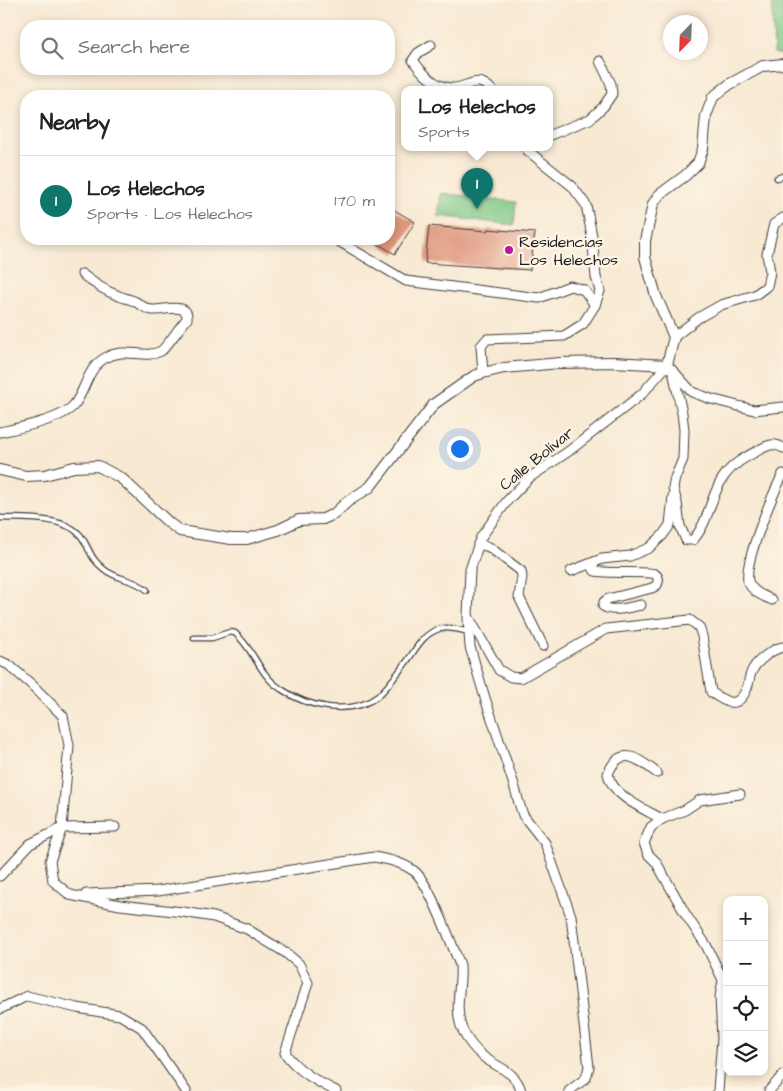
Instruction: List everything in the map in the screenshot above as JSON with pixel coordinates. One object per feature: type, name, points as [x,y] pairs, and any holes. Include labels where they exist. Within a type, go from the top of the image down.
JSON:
[{"type":"street","points":[[431,46],[418,54],[413,60],[429,78],[443,86]]},
{"type":"street","points":[[553,134],[590,119],[603,107],[612,94],[611,84],[600,61]]},
{"type":"street","points":[[783,64],[763,66],[730,84],[714,96],[706,116],[703,149],[698,163],[686,175],[659,195],[653,204],[645,241],[644,257],[656,296],[674,337],[698,318],[721,305],[755,295],[767,286],[770,272],[768,254],[774,224],[783,218]]},
{"type":"street","points":[[460,86],[483,82],[488,86]]},
{"type":"street","points":[[483,373],[481,346],[487,340],[564,336],[583,324],[595,305],[600,291],[596,277],[592,236],[586,205],[572,186],[528,151]]},
{"type":"street","points":[[345,245],[406,281],[539,298],[570,286],[584,290],[595,305]]},
{"type":"street","points":[[0,432],[21,429],[63,414],[73,406],[90,373],[98,364],[117,353],[151,354],[162,350],[187,319],[188,314],[186,310],[180,308],[153,310],[146,308],[135,301],[104,290],[82,274]]},
{"type":"street","name":"Calle Bolívar","points":[[569,1091],[586,1078],[588,1067],[572,916],[545,842],[523,815],[485,698],[470,647],[468,616],[470,570],[480,537],[507,501],[530,478],[569,451],[642,394],[670,368],[674,337]]},
{"type":"street","points":[[0,470],[26,476],[45,475],[74,467],[98,466],[121,478],[180,531],[247,540],[259,537],[299,520],[323,519],[334,514],[347,502],[370,487],[434,404],[474,376],[483,373],[504,368],[560,363],[613,362],[670,368],[692,392],[711,399],[754,410],[783,407]]},
{"type":"street","points":[[571,571],[602,559],[630,556],[649,548],[662,536],[670,525],[673,488],[683,459],[684,448],[682,413],[670,368]]},
{"type":"street","points":[[673,488],[683,536],[686,540],[693,540],[700,532],[717,488],[731,468],[768,445],[775,444],[783,448]]},
{"type":"street","points":[[772,600],[752,589],[748,582],[755,544],[770,499],[783,474]]},
{"type":"street","points":[[478,544],[489,547],[521,571],[519,597],[543,646]]},
{"type":"street","points":[[594,562],[593,568],[595,572],[654,573],[658,576],[657,585],[652,588],[608,599],[603,606],[612,609],[641,605]]},
{"type":"street","points":[[468,616],[499,670],[510,678],[521,678],[606,629],[690,620],[699,626],[702,636],[711,692],[723,701],[733,703],[742,699],[748,687],[751,671],[768,653],[783,647]]},
{"type":"street","points":[[0,661],[9,665],[32,685],[63,716],[69,745],[62,828],[50,861],[54,881],[70,895],[120,905],[214,917],[248,929],[286,953],[299,964],[308,983],[285,1053],[293,1064],[314,1080],[336,1091]]},
{"type":"street","points":[[657,773],[637,758],[630,756],[615,762],[608,774],[610,781],[619,793],[662,819]]},
{"type":"street","points":[[718,1091],[722,1038],[720,997],[723,980],[706,945],[686,915],[656,862],[648,854],[644,843],[651,827],[662,819],[685,810],[700,800],[740,794]]},
{"type":"street","points":[[0,876],[30,844],[62,828],[115,827]]},
{"type":"street","points":[[70,895],[158,891],[374,857],[399,862],[416,872],[427,886],[460,965],[461,977],[458,1012],[462,1029],[471,1045],[485,1058],[508,1071],[519,1085],[521,1091]]},
{"type":"street","points":[[0,1009],[27,996],[77,1008],[120,1015],[142,1028],[186,1091]]},
{"type":"street","points":[[769,1091],[783,1075]]},
{"type":"lane","points":[[777,178],[783,176]]},
{"type":"lane","points":[[0,518],[44,521],[69,526],[80,535],[89,552],[103,568],[120,579],[140,584],[146,590]]},
{"type":"lane","points":[[194,638],[212,638],[230,632],[235,633],[266,677],[280,689],[313,704],[338,708],[365,703],[377,696],[397,674],[421,641],[430,633],[440,628],[469,632]]},
{"type":"green space","points":[[772,0],[783,0],[783,55],[774,53]]},
{"type":"green space","points":[[441,193],[516,202],[514,225],[438,216]]},
{"type":"building","points":[[395,210],[415,222],[395,254],[380,245],[395,245]]},
{"type":"building","points":[[429,226],[535,233],[530,270],[425,263]]},
{"type":"place","name":"Los Helechos","points":[[477,209]]},
{"type":"place","name":"Residencias Los Helechos","points":[[509,250]]}]
